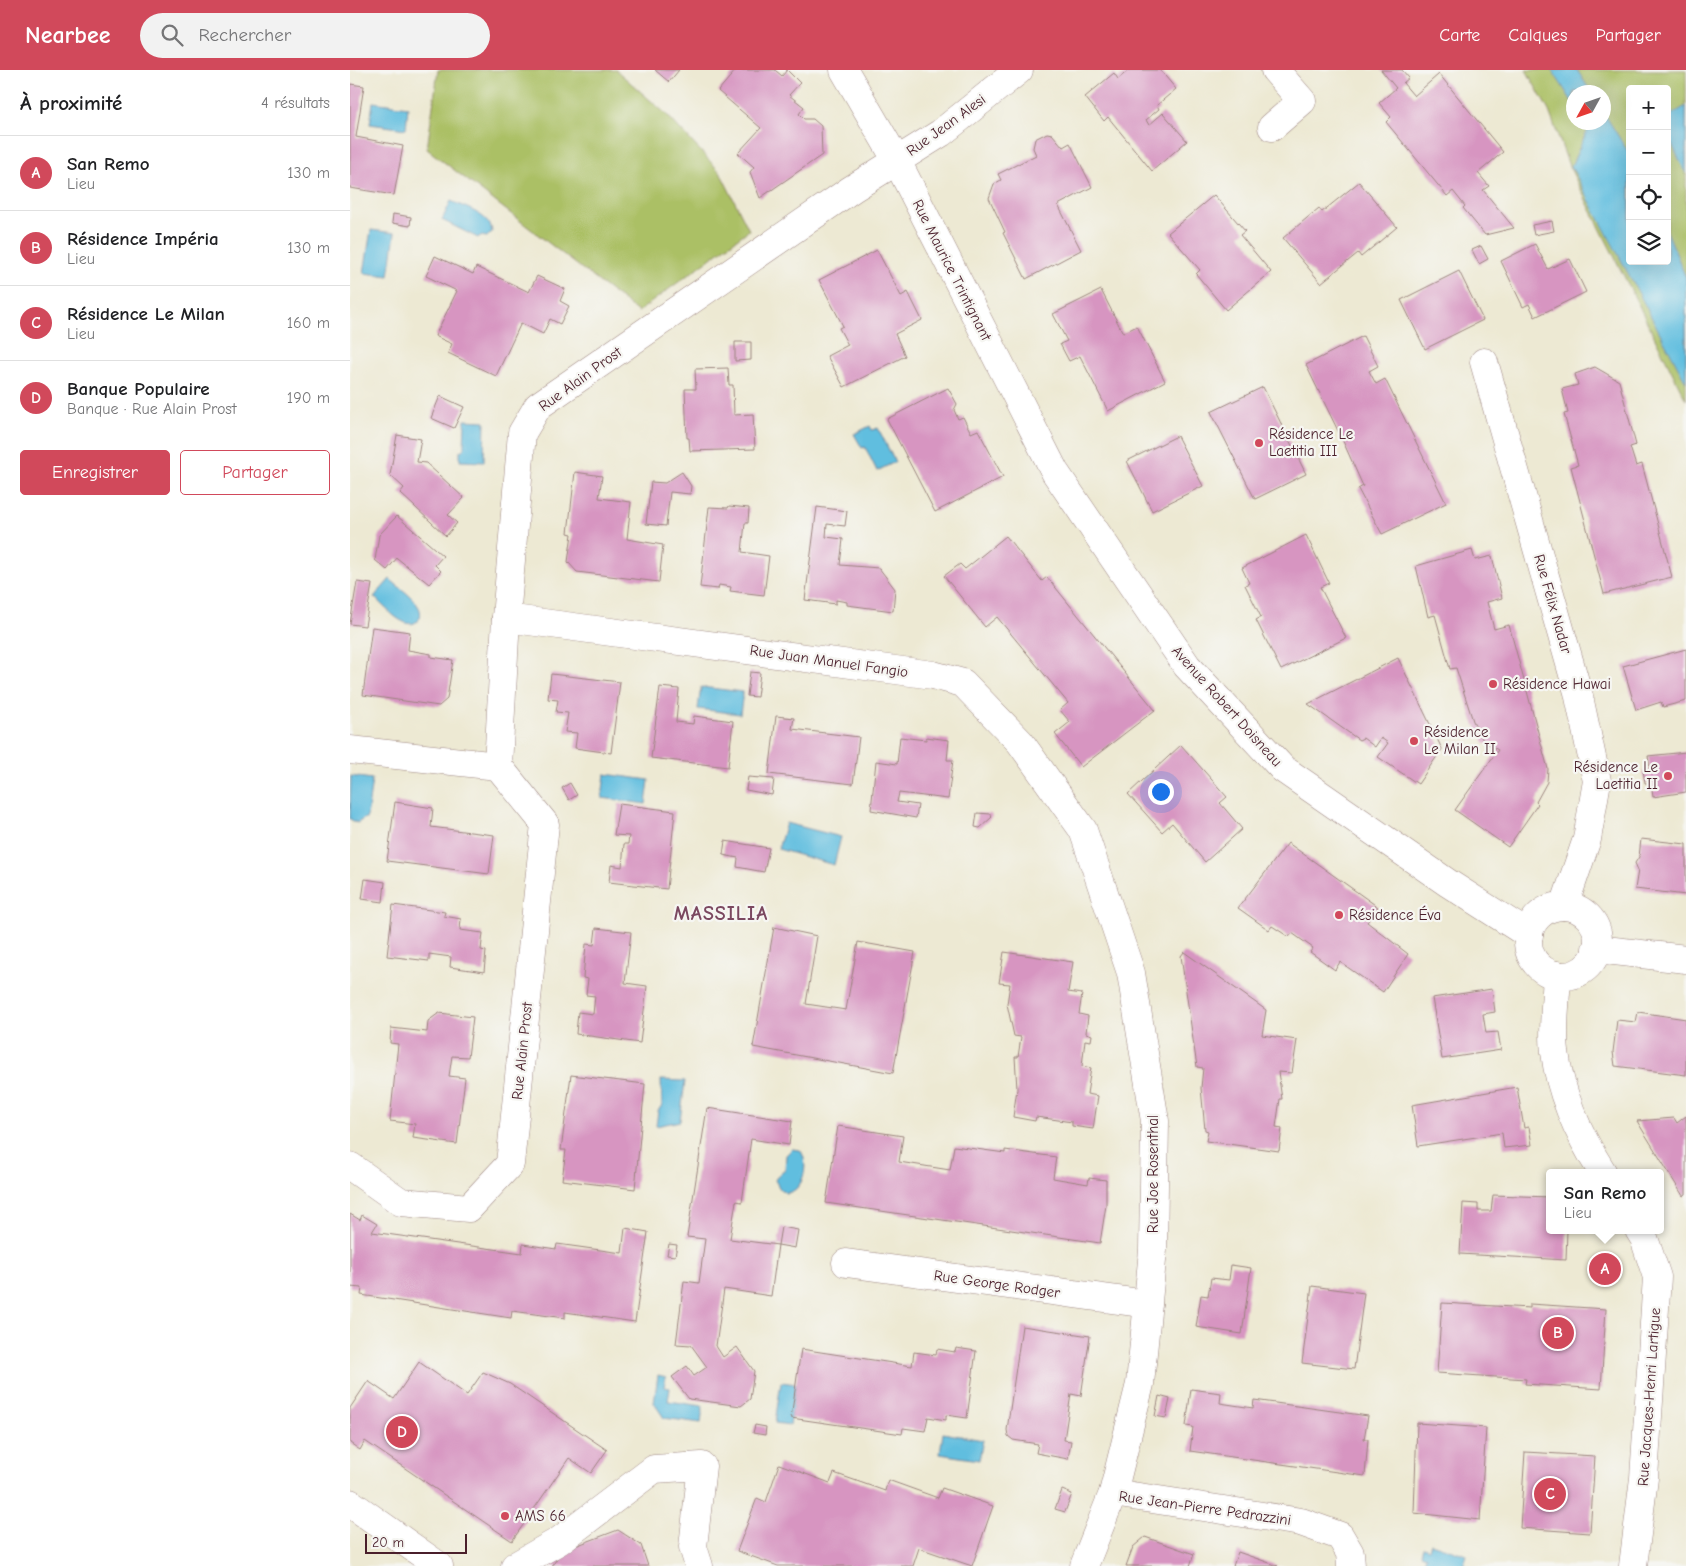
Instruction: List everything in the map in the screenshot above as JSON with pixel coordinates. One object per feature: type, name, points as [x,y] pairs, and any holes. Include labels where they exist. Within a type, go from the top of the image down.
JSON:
[{"type":"street","name":"Rue Maurice Trintignant","points":[[844,70],[896,161],[1054,472]]},
{"type":"street","name":"Rue Jean Alesi","points":[[896,161],[941,133],[1019,70]]},
{"type":"street","points":[[1272,127],[1302,101],[1275,70]]},
{"type":"street","name":"Rue Alain Prost","points":[[350,1166],[401,1202],[469,1208],[510,1164],[546,824],[498,766],[506,618],[522,433],[538,406],[896,161]]},
{"type":"street","name":"Rue Félix Nadar","points":[[1484,362],[1578,692],[1597,781],[1587,839],[1564,906]]},
{"type":"street","name":"Avenue Robert Doisneau","points":[[1054,472],[1187,666],[1283,769],[1448,883],[1529,935]]},
{"type":"street","name":"Rue Juan Manuel Fangio","points":[[506,618],[933,676],[963,683],[1020,742],[1084,830]]},
{"type":"street","points":[[350,750],[498,766]]},
{"type":"street","name":"Rue Joe Rosenthal","points":[[1084,830],[1131,973],[1155,1121],[1153,1250],[1140,1384],[1113,1493]]},
{"type":"street","points":[[1564,906],[1576,908],[1590,920],[1597,936],[1596,948],[1593,958],[1578,972],[1557,975],[1538,965],[1528,946],[1529,935],[1532,925],[1545,910],[1564,906]]},
{"type":"street","points":[[1596,948],[1686,959]]},
{"type":"street","points":[[1557,975],[1554,1052],[1564,1094],[1589,1150],[1601,1169]]},
{"type":"street","name":"Rue Jacques-Henri Lartigue","points":[[1633,1566],[1644,1478],[1657,1277],[1642,1234]]},
{"type":"street","name":"Rue George Rodger","points":[[846,1263],[1148,1304]]},
{"type":"street","points":[[515,1566],[559,1541],[654,1469],[702,1466],[692,1547],[699,1566]]},
{"type":"street","name":"Rue Jean-Pierre Pedrazzini","points":[[1084,1566],[1113,1493],[1301,1522],[1340,1536],[1350,1553],[1351,1566]]},
{"type":"street","points":[[350,1503],[439,1566]]},
{"type":"green space","points":[[438,70],[616,70],[666,114],[720,172],[749,230],[638,312],[427,149]]},
{"type":"green space","points":[[1526,70],[1686,70],[1686,400],[1569,166],[1549,111]]},
{"type":"water","points":[[1552,70],[1577,70],[1587,85],[1566,85],[1566,92]]},
{"type":"water","points":[[373,102],[408,107],[406,129],[370,124]]},
{"type":"water","points":[[1686,106],[1686,174],[1671,142],[1671,115]]},
{"type":"water","points":[[1611,124],[1626,149],[1626,265],[1671,265],[1671,241],[1686,278],[1686,382],[1571,166],[1588,130],[1611,130]]},
{"type":"water","points":[[451,201],[483,217],[491,226],[492,232],[487,237],[480,236],[478,238],[442,220]]},
{"type":"water","points":[[371,230],[395,233],[389,276],[364,273]]},
{"type":"water","points":[[465,420],[485,421],[484,462],[460,461],[460,451],[464,449]]},
{"type":"water","points":[[870,426],[872,430],[878,428],[895,462],[877,471],[865,447],[862,448],[854,434]]},
{"type":"water","points":[[390,579],[409,595],[419,607],[420,616],[414,623],[409,624],[396,617],[374,597]]},
{"type":"water","points":[[701,687],[743,692],[740,714],[698,709]]},
{"type":"water","points":[[605,774],[649,780],[646,804],[602,798]]},
{"type":"water","points":[[351,776],[372,779],[367,817],[357,823],[350,819]]},
{"type":"water","points":[[786,823],[841,837],[834,865],[778,849]]},
{"type":"water","points":[[661,1080],[685,1081],[680,1121],[656,1126],[658,1111],[662,1105]]},
{"type":"water","points":[[792,1149],[800,1150],[805,1162],[805,1169],[804,1176],[797,1188],[786,1193],[780,1189],[775,1180],[785,1169],[786,1155]]},
{"type":"water","points":[[658,1375],[666,1377],[664,1387],[670,1388],[668,1401],[703,1406],[701,1423],[664,1418],[654,1403]]},
{"type":"water","points":[[781,1382],[796,1384],[790,1425],[775,1423]]},
{"type":"water","points":[[943,1433],[983,1440],[979,1460],[940,1454]]},
{"type":"water","points":[[1431,1543],[1467,1555],[1463,1566],[1432,1566],[1424,1563],[1426,1556],[1421,1554],[1423,1547],[1429,1549]]},
{"type":"building","points":[[655,70],[679,70],[669,82]]},
{"type":"building","points":[[736,70],[775,70],[782,76],[787,70],[800,83],[789,95],[804,107],[799,114],[804,119],[813,119],[821,126],[822,155],[760,198],[750,172],[754,167],[738,153],[761,128],[718,91]]},
{"type":"building","points":[[1129,70],[1160,70],[1176,89],[1157,105],[1159,109],[1146,120],[1149,125],[1163,113],[1187,141],[1152,171],[1108,117],[1104,121],[1085,97],[1114,73],[1118,79]]},
{"type":"building","points":[[1381,70],[1402,70],[1409,78],[1403,83],[1414,96],[1439,74],[1503,152],[1478,173],[1489,186],[1483,190],[1514,228],[1485,235],[1463,208],[1465,206],[1453,191],[1447,196],[1386,122],[1391,117],[1379,103],[1396,88]]},
{"type":"building","points":[[350,84],[364,86],[356,137],[403,146],[394,195],[350,188]]},
{"type":"building","points":[[1047,133],[1052,134],[1063,147],[1070,143],[1092,187],[1058,205],[1081,250],[1026,279],[1003,233],[1005,232],[989,198],[994,184],[1001,180],[998,174],[1036,155],[1033,148],[1035,139]]},
{"type":"building","points":[[1359,182],[1397,227],[1361,257],[1358,253],[1321,283],[1283,238],[1319,208],[1322,212]]},
{"type":"building","points":[[1214,195],[1245,231],[1240,235],[1271,272],[1226,310],[1196,274],[1200,270],[1168,233]]},
{"type":"building","points":[[393,214],[411,217],[410,226],[392,223]]},
{"type":"building","points":[[1552,221],[1554,231],[1534,235],[1532,225]]},
{"type":"building","points":[[1535,244],[1548,269],[1570,259],[1586,292],[1535,317],[1529,304],[1523,307],[1501,261]]},
{"type":"building","points":[[1481,246],[1488,259],[1479,264],[1472,250]]},
{"type":"building","points":[[877,250],[901,296],[908,292],[922,320],[895,334],[905,356],[844,387],[827,356],[848,345],[839,328],[843,326],[819,280]]},
{"type":"building","points":[[435,256],[473,274],[476,267],[529,292],[537,276],[565,289],[560,301],[569,306],[560,324],[550,319],[543,334],[521,323],[496,376],[448,353],[452,344],[435,336],[457,291],[426,276]]},
{"type":"building","points":[[1459,271],[1483,320],[1425,349],[1401,300]]},
{"type":"building","points":[[1101,290],[1123,333],[1137,326],[1165,381],[1108,411],[1080,356],[1069,361],[1060,344],[1067,341],[1053,314]]},
{"type":"building","points":[[1363,336],[1378,366],[1369,371],[1376,384],[1385,379],[1446,503],[1382,534],[1358,489],[1363,486],[1306,365]]},
{"type":"building","points":[[735,342],[751,342],[751,360],[735,361]]},
{"type":"building","points":[[1595,367],[1619,381],[1636,445],[1630,447],[1636,466],[1642,464],[1672,577],[1604,594],[1571,467],[1578,465],[1564,414],[1568,413],[1562,389],[1578,385],[1575,374]]},
{"type":"building","points":[[728,368],[729,385],[733,385],[734,415],[753,414],[755,449],[690,451],[689,438],[687,438],[685,389],[696,389],[695,369]]},
{"type":"building","name":"Résidence Le Laetitia III","points":[[1263,387],[1306,474],[1255,499],[1211,412]]},
{"type":"building","points":[[948,388],[957,404],[954,410],[958,419],[963,417],[971,433],[978,430],[1003,477],[935,512],[887,419]]},
{"type":"building","points":[[440,396],[464,407],[454,428],[431,418]]},
{"type":"building","points":[[397,435],[421,439],[417,462],[426,463],[464,498],[448,515],[457,523],[446,536],[400,493],[404,488],[390,475]]},
{"type":"building","points":[[1177,436],[1203,486],[1152,511],[1127,461]]},
{"type":"building","points":[[575,472],[602,476],[599,498],[631,502],[627,539],[663,545],[659,582],[577,572],[568,562],[572,534],[568,533]]},
{"type":"building","points":[[682,472],[691,486],[690,494],[670,492],[666,526],[646,524],[651,482],[665,483]]},
{"type":"building","points":[[729,506],[749,508],[748,523],[745,523],[742,552],[769,556],[764,595],[730,591],[731,587],[719,585],[718,589],[700,587],[709,507],[728,508]]},
{"type":"building","points":[[817,507],[847,511],[845,526],[827,524],[826,537],[843,539],[840,565],[879,568],[895,589],[893,611],[847,605],[847,602],[836,600],[836,604],[805,600]]},
{"type":"building","points":[[397,516],[443,556],[435,565],[441,571],[429,584],[397,558],[387,570],[375,560],[379,535]]},
{"type":"building","points":[[1306,535],[1329,583],[1320,587],[1346,638],[1281,670],[1256,620],[1261,617],[1245,585],[1249,583],[1242,568]]},
{"type":"building","points":[[1006,536],[1042,581],[1047,577],[1155,710],[1081,767],[1055,734],[1070,722],[1060,710],[1068,703],[997,617],[985,627],[944,576],[960,564],[965,569]]},
{"type":"building","points":[[1472,550],[1475,560],[1492,556],[1502,598],[1487,602],[1494,629],[1509,625],[1548,769],[1547,782],[1536,802],[1538,804],[1508,847],[1455,810],[1498,750],[1484,742],[1473,721],[1456,668],[1450,669],[1435,615],[1428,617],[1416,566]]},
{"type":"building","points":[[357,582],[372,584],[365,626],[350,624]]},
{"type":"building","points":[[372,627],[410,632],[408,650],[431,654],[431,657],[453,660],[447,699],[439,706],[363,695]]},
{"type":"building","points":[[1686,649],[1686,701],[1663,707],[1661,702],[1636,710],[1623,666]]},
{"type":"building","points":[[1398,658],[1442,749],[1418,784],[1378,757],[1388,743],[1381,738],[1375,747],[1363,738],[1359,740],[1308,704]]},
{"type":"building","points":[[750,672],[760,673],[757,697],[747,696]]},
{"type":"building","points":[[551,674],[620,682],[611,753],[575,748],[577,733],[565,732],[568,713],[556,712],[558,700],[548,699]]},
{"type":"building","points":[[660,687],[679,689],[676,722],[693,724],[694,716],[733,721],[728,767],[651,758]]},
{"type":"building","points":[[776,716],[794,718],[792,729],[859,737],[853,784],[769,774]]},
{"type":"building","points":[[900,737],[926,740],[926,737],[949,740],[947,760],[953,760],[948,799],[899,793],[897,802],[918,805],[916,818],[871,810],[876,761],[897,764]]},
{"type":"building","points":[[1181,745],[1227,797],[1220,803],[1242,829],[1205,862],[1172,823],[1162,832],[1128,794]]},
{"type":"building","name":"Résidence Le Laetitia II","points":[[1686,752],[1686,792],[1653,797],[1651,783],[1645,783],[1643,770],[1650,770],[1648,756]]},
{"type":"building","points":[[748,777],[774,779],[772,795],[746,790]]},
{"type":"building","points":[[570,783],[577,795],[569,800],[562,788]]},
{"type":"building","points":[[395,802],[433,808],[431,827],[494,835],[489,874],[387,861]]},
{"type":"building","points":[[619,804],[675,811],[667,889],[609,882],[611,865],[622,867],[624,844],[628,844],[629,836],[614,835]]},
{"type":"building","points":[[977,813],[991,814],[992,817],[980,828],[975,827]]},
{"type":"building","points":[[1641,839],[1686,844],[1686,895],[1635,889],[1638,870],[1635,863],[1639,857]]},
{"type":"building","points":[[725,841],[769,848],[764,872],[737,867],[738,858],[723,855]]},
{"type":"building","points":[[1288,843],[1378,907],[1367,922],[1408,954],[1383,992],[1340,962],[1335,970],[1310,952],[1313,948],[1292,933],[1289,937],[1272,926],[1269,930],[1238,908]]},
{"type":"building","points":[[365,879],[385,882],[383,902],[362,899]]},
{"type":"building","points":[[393,905],[445,912],[444,916],[461,919],[460,930],[483,933],[481,950],[486,951],[484,972],[450,967],[451,957],[429,954],[429,961],[387,956]]},
{"type":"building","points":[[774,927],[817,936],[806,1004],[846,1010],[858,942],[915,952],[893,1073],[753,1047]]},
{"type":"building","points":[[596,928],[631,932],[625,983],[647,986],[640,1043],[576,1034],[578,1012],[593,1014],[595,996],[586,995],[588,979],[583,978],[586,944],[594,945]]},
{"type":"building","points":[[1004,952],[1073,962],[1068,992],[1082,994],[1079,1014],[1088,1016],[1086,1033],[1092,1035],[1091,1041],[1085,1040],[1082,1066],[1091,1068],[1087,1094],[1098,1096],[1093,1129],[1072,1126],[1072,1122],[1036,1117],[1035,1121],[1013,1117],[1017,1089],[1015,1057],[1018,1057],[1021,1037],[1014,1036],[1007,1004],[1010,984],[999,983]]},
{"type":"building","points":[[1184,952],[1266,1010],[1262,1035],[1297,1040],[1292,1073],[1278,1072],[1282,1099],[1280,1099],[1276,1127],[1282,1128],[1279,1151],[1206,1141],[1208,1131],[1205,1130],[1201,1088],[1203,1068],[1197,1067],[1181,956]]},
{"type":"building","points":[[1492,989],[1495,1012],[1483,1014],[1486,1033],[1498,1032],[1501,1050],[1442,1059],[1432,998]]},
{"type":"building","points":[[1638,1012],[1686,1019],[1686,1075],[1615,1066],[1613,1052],[1617,1020],[1636,1022]]},
{"type":"building","points":[[439,1013],[473,1017],[468,1057],[452,1056],[449,1076],[465,1078],[457,1144],[413,1138],[415,1124],[390,1121],[398,1044],[390,1043],[391,1028],[427,1032],[428,1021]]},
{"type":"building","points":[[571,1075],[645,1084],[635,1189],[562,1180],[566,1150],[561,1150]]},
{"type":"building","points":[[1517,1087],[1524,1128],[1529,1127],[1532,1145],[1504,1148],[1502,1133],[1418,1146],[1412,1105]]},
{"type":"building","points":[[707,1108],[792,1121],[789,1145],[751,1139],[742,1202],[736,1201],[730,1239],[778,1245],[771,1296],[724,1289],[716,1346],[723,1357],[737,1347],[754,1371],[750,1399],[741,1406],[689,1399],[672,1377],[687,1366],[694,1376],[707,1367],[691,1345],[676,1344],[684,1281],[699,1283],[705,1239],[687,1237]]},
{"type":"building","points":[[1686,1116],[1686,1194],[1683,1196],[1637,1121],[1674,1118],[1677,1123]]},
{"type":"building","points":[[838,1126],[903,1136],[899,1162],[950,1170],[954,1146],[1056,1157],[1053,1178],[1088,1184],[1089,1178],[1106,1180],[1106,1205],[1100,1243],[826,1203]]},
{"type":"building","points":[[1493,1195],[1546,1197],[1546,1234],[1567,1234],[1566,1260],[1460,1254],[1463,1203],[1478,1204],[1478,1211],[1491,1211]]},
{"type":"building","points":[[350,1214],[360,1220],[362,1215],[377,1224],[372,1232],[522,1253],[523,1244],[556,1249],[557,1244],[622,1253],[625,1228],[648,1232],[635,1322],[565,1312],[565,1318],[512,1311],[511,1318],[361,1295],[362,1288],[350,1287]]},
{"type":"building","points":[[781,1227],[798,1230],[795,1248],[778,1245]]},
{"type":"building","points":[[669,1244],[677,1245],[675,1256],[667,1255]]},
{"type":"building","points":[[1600,1260],[1610,1261],[1609,1278],[1600,1277]]},
{"type":"building","points":[[1231,1265],[1251,1268],[1242,1334],[1196,1327],[1201,1295],[1208,1296],[1211,1278],[1229,1280]]},
{"type":"building","points":[[1312,1286],[1364,1293],[1354,1369],[1302,1363]]},
{"type":"building","points":[[1442,1303],[1530,1308],[1530,1304],[1606,1309],[1601,1389],[1525,1384],[1526,1379],[1437,1373]]},
{"type":"building","points":[[1022,1326],[1090,1336],[1081,1396],[1071,1394],[1064,1440],[1071,1441],[1068,1459],[1036,1453],[1038,1444],[1013,1440],[1008,1436],[1007,1430]]},
{"type":"building","points":[[956,1348],[976,1351],[967,1418],[946,1415],[946,1420],[928,1417],[925,1431],[903,1428],[902,1434],[791,1418],[801,1349],[912,1366],[914,1352],[936,1355],[937,1349],[955,1352]]},
{"type":"building","points":[[419,1362],[467,1395],[483,1372],[510,1384],[607,1450],[591,1473],[569,1458],[512,1541],[365,1441],[360,1450],[350,1443],[350,1408],[368,1381],[394,1399]]},
{"type":"building","points":[[1191,1389],[1221,1393],[1220,1403],[1253,1408],[1254,1400],[1368,1416],[1364,1439],[1368,1439],[1365,1476],[1190,1451],[1193,1427],[1186,1426]]},
{"type":"building","points":[[1159,1396],[1170,1399],[1166,1418],[1155,1416]]},
{"type":"building","points":[[1417,1423],[1486,1428],[1480,1520],[1414,1513]]},
{"type":"building","points":[[755,1425],[766,1427],[765,1435],[753,1433]]},
{"type":"building","points":[[1525,1452],[1595,1456],[1590,1533],[1520,1528]]},
{"type":"building","points":[[779,1464],[830,1483],[834,1473],[885,1491],[888,1480],[938,1498],[942,1488],[993,1506],[972,1566],[919,1548],[913,1566],[778,1566],[737,1551],[757,1498],[766,1502]]},
{"type":"building","points":[[1062,1490],[1072,1494],[1065,1512],[1055,1509]]},
{"type":"building","points":[[618,1530],[641,1545],[648,1566],[552,1566],[562,1551]]},
{"type":"building","points":[[1145,1537],[1194,1554],[1190,1566],[1126,1566],[1133,1547]]},
{"type":"building","points":[[1238,1552],[1264,1561],[1278,1566],[1233,1566]]},
{"type":"place","name":"Résidence Le Laetitia III","points":[[1259,443]]},
{"type":"place","name":"Résidence Hawai","points":[[1493,684]]},
{"type":"place","name":"Résidence Le Milan II","points":[[1414,741]]},
{"type":"place","name":"Résidence Le Laetitia II","points":[[1668,776]]},
{"type":"place","name":"Résidence Éva","points":[[1339,915]]},
{"type":"place","name":"San Remo","points":[[1605,1269]]},
{"type":"place","name":"Résidence Impéria","points":[[1558,1333]]},
{"type":"place","name":"Banque Populaire","points":[[402,1432]]},
{"type":"place","name":"Résidence Le Milan","points":[[1550,1494]]},
{"type":"place","name":"AMS 66","points":[[505,1516]]},
{"type":"district","name":"MASSILIA","points":[[721,913]]}]
